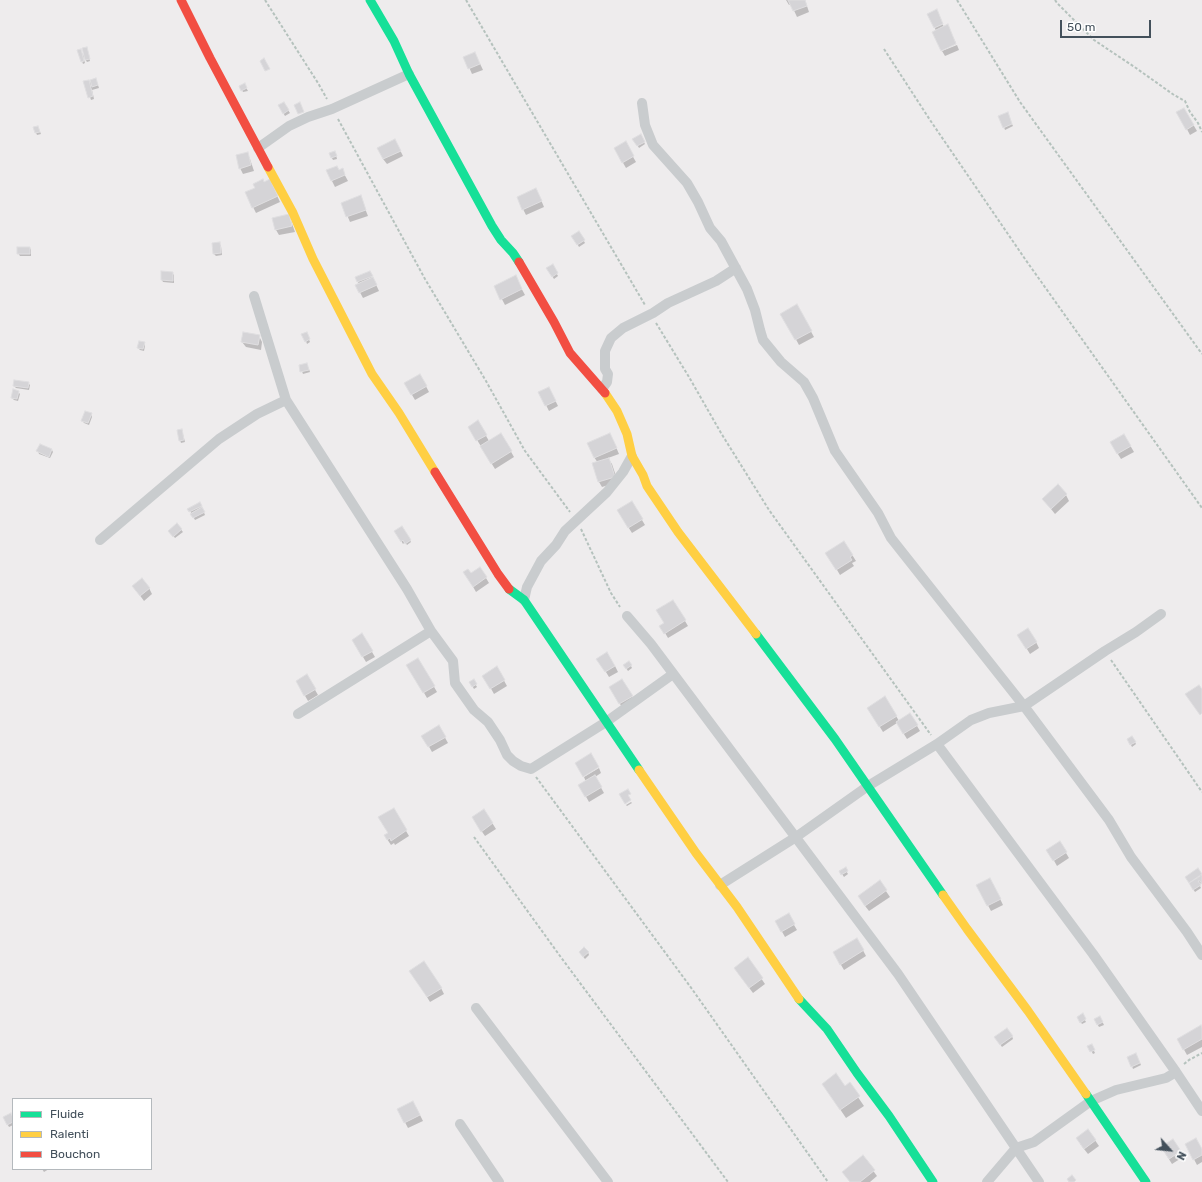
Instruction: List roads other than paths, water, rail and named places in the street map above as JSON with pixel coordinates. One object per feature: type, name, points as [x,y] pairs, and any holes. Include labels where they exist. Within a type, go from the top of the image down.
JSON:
[{"type":"street","points":[[181,0],[293,213],[313,258],[372,374],[399,413],[498,574],[509,589],[524,600],[696,853],[738,907],[797,997],[827,1029],[889,1116],[933,1182]]},
{"type":"street","points":[[370,0],[394,41],[409,74],[492,226],[501,240],[513,253],[526,274],[548,310],[570,353],[602,389],[617,411],[627,434],[632,456],[643,475],[647,486],[678,532],[835,739],[966,929],[1028,1011],[1092,1101],[1146,1182]]},
{"type":"street","points":[[258,148],[289,126],[308,117],[332,109],[409,74]]},
{"type":"street","points":[[642,104],[645,125],[653,145],[687,183],[710,228],[721,242],[747,289],[755,310],[763,340],[781,362],[804,382],[813,398],[835,451],[878,513],[891,538],[988,658],[1024,706],[1109,820],[1131,857],[1202,955]]},
{"type":"street","points":[[602,389],[607,382],[608,374],[605,368],[605,351],[611,338],[623,328],[651,315],[668,303],[716,281],[736,268]]},
{"type":"street","points":[[254,296],[286,400],[407,589],[431,631],[453,661],[455,683],[474,710],[488,722],[500,740],[507,755],[513,761],[521,766],[531,769],[606,722],[673,674]]},
{"type":"street","points":[[100,540],[219,440],[256,414],[286,400]]},
{"type":"street","points":[[524,600],[527,587],[541,561],[556,545],[565,531],[607,492],[623,472],[632,456]]},
{"type":"street","points":[[720,885],[796,837],[868,786],[937,744],[971,720],[989,713],[1024,706],[1161,614]]},
{"type":"street","points":[[627,616],[651,644],[898,974],[1039,1182]]},
{"type":"street","points":[[298,714],[431,631]]},
{"type":"street","points":[[937,744],[1093,954],[1202,1111]]},
{"type":"street","points":[[476,1008],[608,1182]]},
{"type":"street","points":[[987,1182],[1016,1148],[1034,1142],[1092,1101],[1116,1090],[1166,1078],[1176,1072]]},
{"type":"street","points":[[460,1124],[499,1182]]}]
